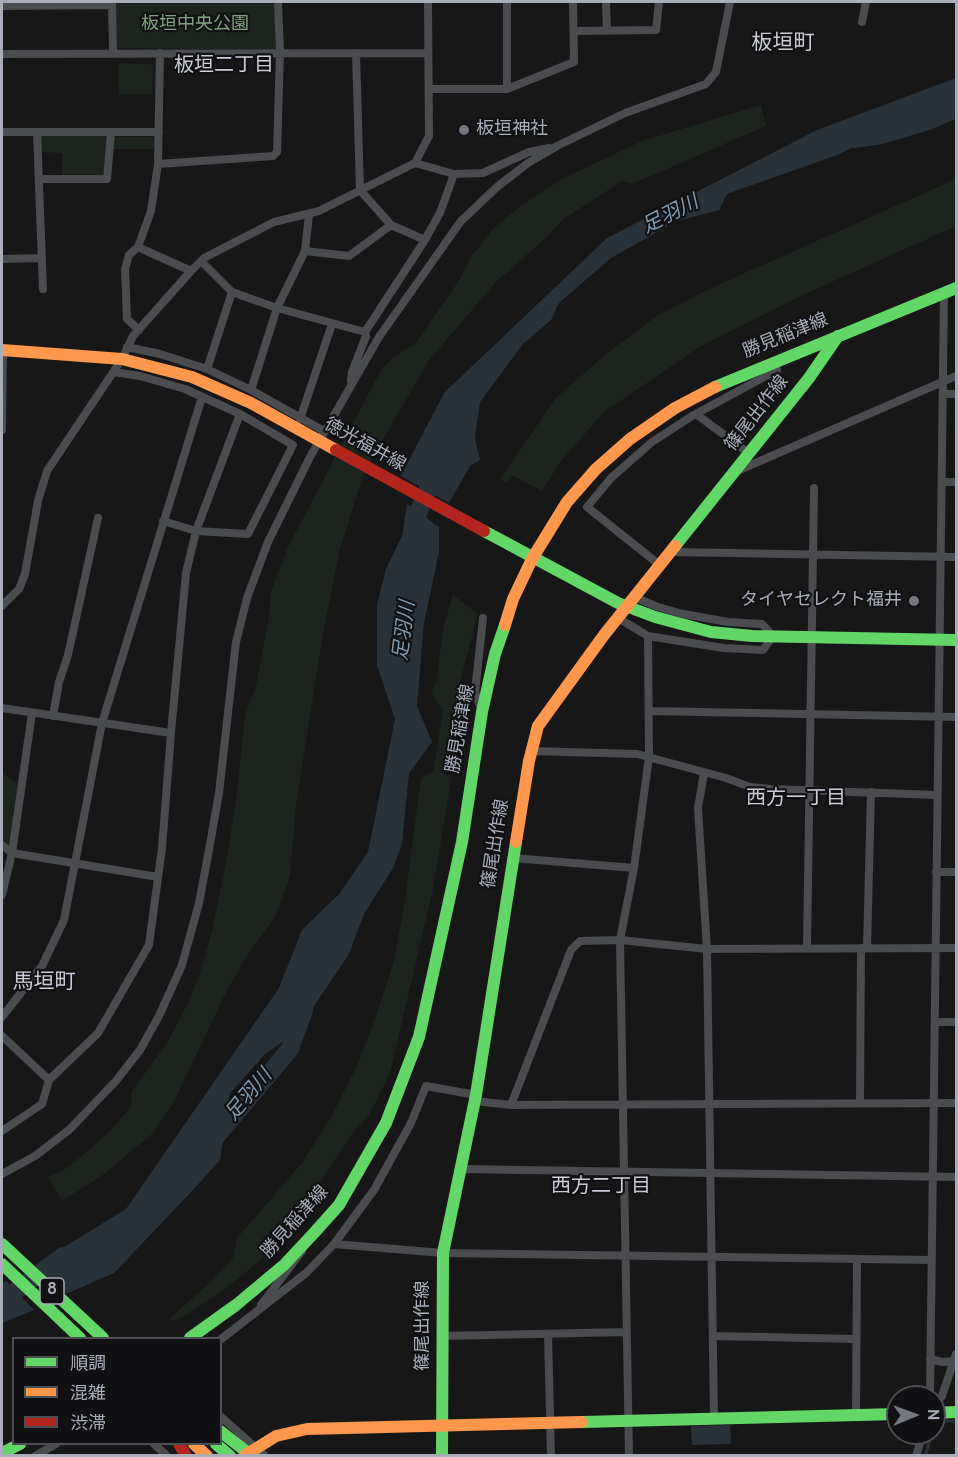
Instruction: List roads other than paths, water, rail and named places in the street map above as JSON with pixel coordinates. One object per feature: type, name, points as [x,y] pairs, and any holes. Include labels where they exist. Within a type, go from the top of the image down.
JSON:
[{"type":"main road","name":"勝見稲津線","points":[[191,1337],[236,1305],[284,1265],[339,1205],[363,1167],[386,1123],[419,1037],[462,842],[482,712],[495,654],[528,556],[567,502],[596,470],[630,439],[675,408],[722,383],[957,288]]},
{"type":"main road","name":"篠尾出作線","points":[[442,1455],[442,1253],[475,1098],[531,751],[538,726],[634,597],[809,378],[838,336]]},
{"type":"main road","name":"徳光福井線","points":[[2,350],[122,359],[192,377],[251,403],[318,438],[551,569],[626,607],[693,628],[711,632],[812,638],[957,640]]},
{"type":"main road","name":"8","points":[[2,1244],[102,1337]]},
{"type":"main road","name":"8","points":[[2,1264],[79,1337]]},
{"type":"main road","points":[[244,1455],[258,1453],[276,1436],[300,1430],[886,1415]]},
{"type":"main road","points":[[222,1432],[258,1453]]},
{"type":"main road","points":[[2,1454],[17,1445]]},
{"type":"main road","points":[[218,1445],[230,1455]]},
{"type":"street","points":[[158,164],[273,156],[277,152],[280,53],[278,2]]},
{"type":"street","points":[[2,606],[19,589],[26,574],[38,501],[47,471],[114,372],[139,330],[191,271],[201,261],[274,222],[319,212],[415,163],[429,136],[428,2]]},
{"type":"street","points":[[507,2],[507,89]]},
{"type":"street","points":[[429,89],[507,89],[574,62],[573,2]]},
{"type":"street","points":[[606,2],[607,30]]},
{"type":"street","points":[[574,31],[656,30],[659,2]]},
{"type":"street","points":[[2,1174],[35,1156],[69,1130],[115,1082],[140,1050],[159,1016],[182,965],[199,903],[209,850],[219,793],[233,662],[247,598],[268,542],[318,438],[379,337],[461,221],[497,187],[557,146],[625,113],[706,84],[716,72],[730,2]]},
{"type":"street","points":[[862,22],[866,2]]},
{"type":"street","points":[[2,6],[112,3],[113,50]]},
{"type":"street","points":[[139,330],[127,319],[125,269],[129,255],[138,247],[151,211],[158,164],[160,53]]},
{"type":"street","points":[[356,53],[360,190],[391,225],[425,240]]},
{"type":"street","points":[[2,54],[428,53]]},
{"type":"street","points":[[2,132],[159,132]]},
{"type":"street","points":[[37,132],[43,289]]},
{"type":"street","points":[[39,179],[107,179],[111,132]]},
{"type":"street","points":[[415,163],[454,174],[483,173],[529,152],[557,146]]},
{"type":"street","points":[[351,384],[351,372],[366,336],[365,332],[425,240],[440,213],[454,174]]},
{"type":"street","points":[[251,390],[278,309],[305,251],[309,215]]},
{"type":"street","points":[[305,251],[349,256],[391,225]]},
{"type":"street","points":[[138,247],[191,271]]},
{"type":"street","points":[[2,258],[42,258]]},
{"type":"street","points":[[201,261],[232,292],[278,309],[365,332]]},
{"type":"street","points":[[207,369],[232,292]]},
{"type":"street","points":[[930,1385],[944,293]]},
{"type":"street","points":[[300,419],[332,324]]},
{"type":"street","points":[[127,347],[160,354],[207,369],[251,390],[300,419],[318,438]]},
{"type":"street","points":[[2,350],[2,430]]},
{"type":"street","points":[[661,566],[586,507],[611,478],[652,442],[696,414],[777,370],[775,361]]},
{"type":"street","points":[[114,372],[164,382],[202,397],[240,414],[293,445],[248,534],[196,531],[163,522]]},
{"type":"street","points":[[736,472],[957,376]]},
{"type":"street","points":[[943,394],[957,394]]},
{"type":"street","points":[[2,1017],[30,984],[52,949],[68,906],[102,723],[202,397]]},
{"type":"street","points":[[2,1131],[42,1104],[49,1080],[98,1033],[149,945],[162,848],[186,573],[196,531],[240,414]]},
{"type":"street","points":[[696,414],[750,454]]},
{"type":"street","points":[[942,482],[957,482]]},
{"type":"street","points":[[807,948],[814,488]]},
{"type":"street","points":[[54,716],[58,682],[68,655],[98,518]]},
{"type":"street","points":[[672,552],[957,557]]},
{"type":"street","points":[[618,618],[648,636],[749,650],[763,650],[773,636],[762,624],[728,622],[694,616],[658,607],[634,597]]},
{"type":"street","points":[[482,712],[475,692],[483,618]]},
{"type":"street","points":[[629,1455],[620,940],[634,868],[649,757],[648,636]]},
{"type":"street","points":[[2,708],[171,733]]},
{"type":"street","points":[[650,711],[957,717]]},
{"type":"street","points":[[2,895],[12,853],[32,713]]},
{"type":"street","points":[[531,751],[637,754],[750,787],[937,795]]},
{"type":"street","points":[[704,773],[698,808],[707,949],[714,1419]]},
{"type":"street","points":[[860,1103],[871,792]]},
{"type":"street","points":[[2,844],[12,853],[158,876]]},
{"type":"street","points":[[513,858],[634,868]]},
{"type":"street","points":[[936,872],[957,872]]},
{"type":"street","points":[[511,1105],[571,950],[580,941],[620,940],[707,949],[957,948]]},
{"type":"street","points":[[935,1022],[957,1022]]},
{"type":"street","points":[[2,1036],[49,1080]]},
{"type":"street","points":[[222,1338],[306,1273],[334,1244],[379,1182],[411,1123],[426,1086],[511,1105],[957,1103]]},
{"type":"street","points":[[461,1169],[957,1177]]},
{"type":"street","points":[[258,1311],[267,1296],[298,1258],[307,1240]]},
{"type":"street","points":[[334,1244],[442,1253],[932,1260]]},
{"type":"street","points":[[856,1416],[857,1259]]},
{"type":"street","points":[[442,1336],[626,1332]]},
{"type":"street","points":[[548,1334],[551,1455]]},
{"type":"street","points":[[713,1336],[856,1340]]},
{"type":"street","points":[[930,1359],[942,1362],[955,1358]]},
{"type":"street","points":[[946,1385],[955,1358]]},
{"type":"street","points":[[222,1418],[258,1453]]},
{"type":"street","points":[[35,1455],[52,1445]]},
{"type":"water","points":[[956,78],[956,113],[893,128],[837,155],[727,194],[719,210],[677,221],[611,258],[559,303],[551,320],[523,344],[480,402],[475,438],[480,460],[470,466],[449,503],[401,476],[444,393],[607,238],[817,130]]},
{"type":"water","points":[[407,504],[439,527],[439,552],[424,623],[417,706],[432,742],[409,773],[402,844],[393,868],[364,914],[349,954],[296,1033],[266,1053],[230,1093],[220,1160],[114,1273],[66,1294],[38,1263],[126,1209],[279,988],[302,930],[340,893],[368,852],[395,719],[377,665],[377,605],[386,569],[402,536]]},
{"type":"water","points":[[6,1281],[34,1310],[2,1323],[2,1284]]},
{"type":"water","points":[[730,1425],[731,1444],[692,1445],[691,1426]]},
{"type":"waterway","name":"足羽川","points":[[854,139],[882,135],[928,121],[956,109]]},
{"type":"waterway","name":"足羽川","points":[[413,537],[414,523],[431,481]]},
{"type":"waterway","name":"足羽川","points":[[209,1145],[290,1049],[304,1010]]},
{"type":"waterway","name":"足羽川","points":[[2,1301],[63,1256]]},
{"type":"waterway","points":[[946,1421],[956,1421]]},
{"type":"waterway","points":[[925,1456],[928,1445]]},
{"type":"place","name":"板垣神社","points":[[464,130]]},
{"type":"place","name":"タイヤセレクト福井","points":[[914,601]]},
{"type":"district","name":"板垣町","points":[[783,45]]},
{"type":"district","name":"板垣二丁目","points":[[224,67]]},
{"type":"district","name":"西方一丁目","points":[[796,800]]},
{"type":"district","name":"馬垣町","points":[[44,984]]},
{"type":"district","name":"西方二丁目","points":[[601,1188]]},
{"type":"park label","name":"板垣中央公園","points":[[195,25]]}]
